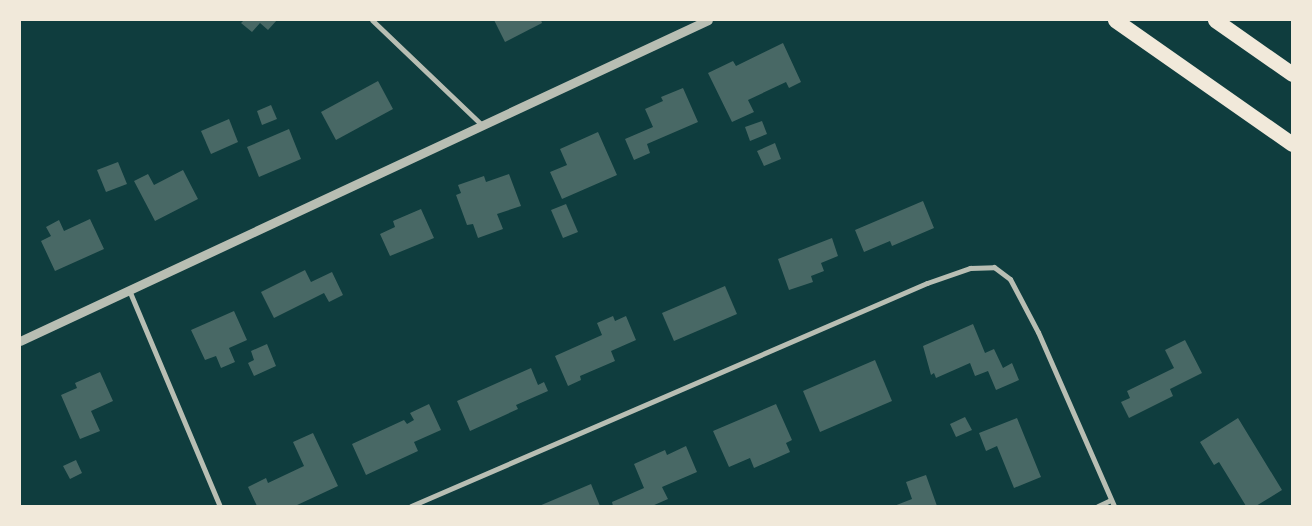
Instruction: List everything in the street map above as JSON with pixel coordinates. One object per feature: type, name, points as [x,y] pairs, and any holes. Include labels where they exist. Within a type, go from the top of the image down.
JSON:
[{"type":"highway","points":[[1115,20],[1292,144]]},
{"type":"highway","points":[[1215,20],[1292,74]]},
{"type":"street","points":[[372,20],[482,125]]},
{"type":"street","points":[[20,340],[708,20]]},
{"type":"street","points":[[411,506],[927,283],[970,268],[994,267],[1010,279],[1034,324],[1114,506]]},
{"type":"street","points":[[129,290],[220,506]]},
{"type":"street","points":[[1098,506],[1111,500]]},
{"type":"building","points":[[244,20],[277,20],[268,30],[260,23],[252,32],[241,23]]},
{"type":"building","points":[[494,20],[541,20],[542,23],[505,42]]},
{"type":"building","points":[[783,43],[801,82],[789,88],[786,82],[748,100],[754,112],[732,122],[708,73],[733,61],[736,66]]},
{"type":"building","points":[[378,81],[393,109],[336,140],[321,112]]},
{"type":"building","points":[[683,88],[698,122],[647,144],[650,153],[634,160],[625,139],[653,127],[645,109],[663,101],[661,97]]},
{"type":"building","points":[[271,105],[277,119],[262,125],[257,111]]},
{"type":"building","points":[[229,119],[238,142],[211,154],[201,131]]},
{"type":"building","points":[[762,121],[767,134],[750,141],[745,127]]},
{"type":"building","points":[[289,129],[301,159],[259,177],[247,147]]},
{"type":"building","points":[[598,132],[617,175],[562,199],[550,172],[567,165],[560,149]]},
{"type":"building","points":[[775,143],[781,159],[764,166],[757,151]]},
{"type":"building","points":[[118,162],[127,184],[106,192],[97,170]]},
{"type":"building","points":[[183,170],[198,199],[155,221],[134,181],[148,174],[154,185]]},
{"type":"building","points":[[509,174],[521,206],[497,214],[503,229],[478,238],[473,224],[467,225],[456,195],[461,193],[458,185],[484,176],[486,182]]},
{"type":"building","points":[[923,201],[934,228],[892,246],[890,241],[864,252],[855,230]]},
{"type":"building","points":[[566,204],[578,232],[563,238],[551,210]]},
{"type":"building","points":[[421,209],[434,238],[390,256],[380,234],[395,227],[393,221]]},
{"type":"building","points":[[90,219],[104,249],[55,271],[41,241],[51,236],[46,227],[59,220],[64,231]]},
{"type":"building","points":[[832,238],[838,256],[821,263],[824,271],[811,276],[813,282],[789,290],[778,259]]},
{"type":"building","points":[[305,270],[311,282],[332,272],[343,295],[329,302],[324,293],[274,318],[261,292]]},
{"type":"building","points":[[725,286],[737,314],[674,341],[662,313]]},
{"type":"building","points":[[234,311],[247,340],[229,348],[235,362],[221,368],[216,356],[205,360],[191,330]]},
{"type":"building","points":[[613,316],[615,321],[626,316],[636,340],[611,351],[615,361],[580,376],[581,380],[568,386],[555,356],[602,335],[597,323]]},
{"type":"building","points":[[973,324],[985,353],[994,349],[1003,368],[1012,363],[1019,380],[996,390],[988,371],[975,376],[970,363],[936,378],[934,373],[931,375],[923,346]]},
{"type":"building","points":[[1185,340],[1202,373],[1170,389],[1173,396],[1129,418],[1121,402],[1130,398],[1127,391],[1174,368],[1165,350]]},
{"type":"building","points":[[267,344],[276,366],[254,376],[248,363],[254,360],[251,351]]},
{"type":"building","points":[[875,360],[892,401],[820,432],[803,391]]},
{"type":"building","points":[[531,368],[538,385],[544,382],[548,391],[516,405],[518,409],[470,431],[457,401]]},
{"type":"building","points":[[100,372],[113,401],[91,411],[100,431],[80,439],[61,395],[77,388],[75,383]]},
{"type":"building","points":[[429,404],[441,430],[414,442],[418,451],[366,475],[352,444],[404,420],[407,424],[414,420],[410,413]]},
{"type":"building","points":[[776,404],[792,440],[786,443],[790,452],[754,468],[750,458],[729,467],[713,431]]},
{"type":"building","points":[[965,417],[972,430],[956,437],[950,424]]},
{"type":"building","points":[[1017,418],[1041,477],[1014,488],[997,446],[986,451],[979,433]]},
{"type":"building","points":[[1238,418],[1282,490],[1256,506],[1246,506],[1219,462],[1214,465],[1200,442]]},
{"type":"building","points":[[313,433],[338,486],[295,506],[257,506],[248,487],[266,478],[268,483],[304,466],[293,442]]},
{"type":"building","points":[[686,446],[697,472],[662,487],[668,499],[652,506],[613,506],[612,502],[644,488],[634,464],[665,450],[667,455]]},
{"type":"building","points":[[76,460],[82,473],[70,479],[63,466]]},
{"type":"building","points":[[926,475],[937,506],[894,506],[912,499],[906,482]]},
{"type":"building","points":[[591,484],[600,506],[539,506]]}]
